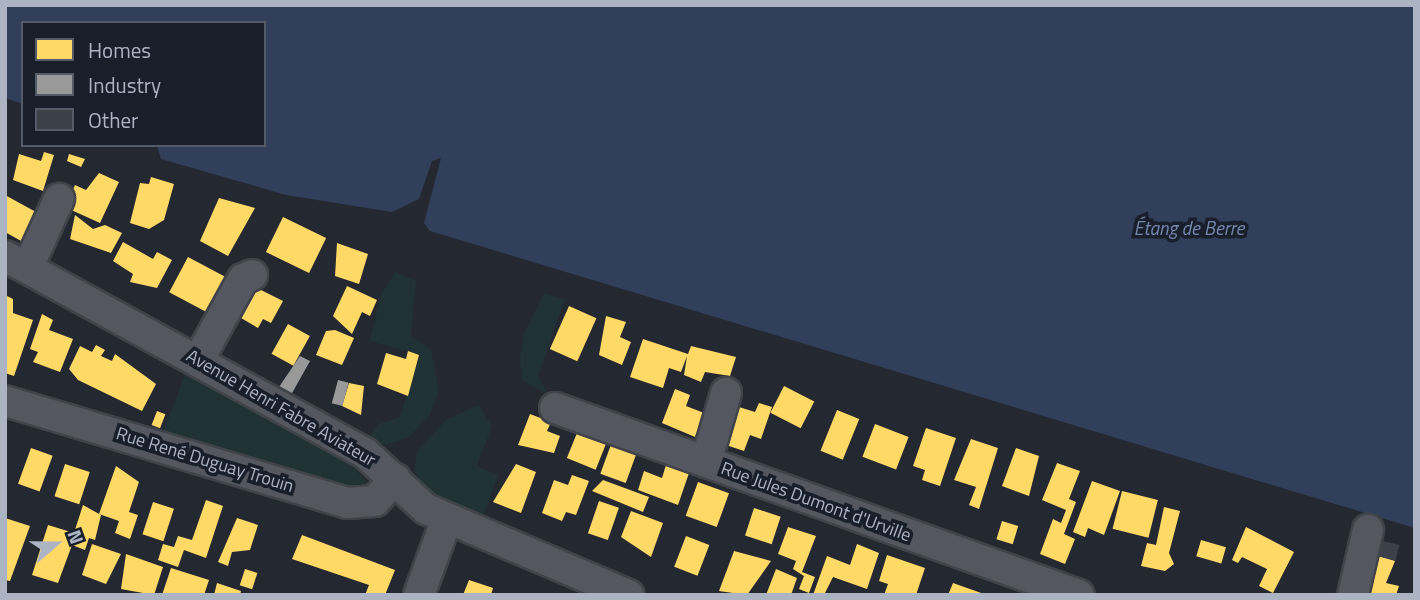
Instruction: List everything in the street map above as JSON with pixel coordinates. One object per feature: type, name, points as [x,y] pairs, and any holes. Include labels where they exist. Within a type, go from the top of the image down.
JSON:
[{"type":"street","points":[[17,262],[59,199]]},
{"type":"street","name":"Avenue Henri Fabre Aviateur","points":[[17,262],[200,359],[365,453],[417,503],[446,520],[629,595]]},
{"type":"street","points":[[200,359],[243,279],[252,275]]},
{"type":"street","points":[[706,462],[726,393]]},
{"type":"street","name":"Rue René Duguay Trouin","points":[[5,401],[347,503],[375,501],[395,479]]},
{"type":"street","name":"Rue Jules Dumont d'Urville","points":[[555,408],[1079,595]]},
{"type":"street","points":[[419,595],[446,520]]},
{"type":"street","points":[[1353,595],[1368,530]]},
{"type":"shaded area","points":[[395,272],[416,281],[411,336],[431,350],[439,391],[430,415],[408,438],[385,445],[367,438],[379,424],[400,417],[419,355],[370,341],[381,295]]},
{"type":"shaded area","points":[[544,293],[565,299],[538,376],[549,395],[523,381],[520,361],[523,335]]},
{"type":"shaded area","points":[[186,372],[338,451],[371,486],[360,489],[162,435]]},
{"type":"shaded area","points":[[479,405],[492,426],[477,466],[498,475],[482,519],[423,491],[414,468],[418,450],[447,419]]},
{"type":"water","name":"Étang de Berre","points":[[5,5],[1415,5],[1415,528],[430,231],[424,223],[441,158],[432,161],[419,199],[392,212],[286,195],[161,159],[158,147],[266,147],[266,21],[21,21],[21,103],[5,98]]},
{"type":"building: Homes","points":[[44,152],[54,155],[43,191],[13,180],[19,154],[41,161]]},
{"type":"building: Homes","points":[[69,154],[85,159],[81,167],[67,161]]},
{"type":"building: Homes","points":[[99,173],[119,182],[100,223],[69,209],[67,202],[75,185],[86,190]]},
{"type":"building: Homes","points":[[151,177],[174,184],[164,220],[149,229],[130,223],[140,183],[149,184]]},
{"type":"building: Homes","points":[[5,195],[36,212],[23,242],[5,232]]},
{"type":"building: Homes","points":[[219,198],[255,208],[228,256],[200,241]]},
{"type":"building: Homes","points":[[75,215],[93,229],[105,225],[122,233],[111,253],[70,239]]},
{"type":"building: Homes","points":[[283,217],[326,238],[309,273],[266,252]]},
{"type":"building: Homes","points":[[123,242],[153,259],[157,252],[172,260],[157,288],[130,282],[133,274],[113,261]]},
{"type":"building: Homes","points":[[337,243],[368,254],[359,284],[335,276]]},
{"type":"building: Homes","points":[[188,257],[231,280],[212,315],[169,292]]},
{"type":"building: Homes","points":[[347,286],[377,300],[370,316],[362,312],[352,334],[333,316]]},
{"type":"building: Homes","points":[[257,288],[283,301],[271,323],[263,319],[258,328],[241,318]]},
{"type":"building: Homes","points":[[5,295],[13,299],[13,313],[33,320],[14,376],[5,373]]},
{"type":"building: Homes","points":[[569,306],[596,318],[577,361],[550,349]]},
{"type":"building: Homes","points":[[42,314],[53,320],[49,330],[73,339],[60,372],[33,362],[38,352],[30,349]]},
{"type":"building: Homes","points":[[606,316],[626,322],[620,337],[631,342],[622,365],[599,355]]},
{"type":"building: Homes","points":[[288,324],[310,336],[293,366],[272,354]]},
{"type":"building: Homes","points":[[335,330],[354,338],[342,365],[316,355],[326,331]]},
{"type":"building: Homes","points":[[643,339],[688,354],[691,346],[736,357],[730,376],[705,372],[701,382],[684,375],[687,356],[681,372],[669,368],[663,388],[630,377]]},
{"type":"building: Homes","points":[[96,345],[105,350],[101,356],[112,361],[115,354],[156,384],[142,411],[78,380],[69,369],[80,346],[92,352]]},
{"type":"building: Homes","points":[[408,351],[419,355],[408,396],[377,384],[386,353],[406,359]]},
{"type":"building: Homes","points":[[349,383],[364,386],[361,415],[342,406]]},
{"type":"building: Homes","points":[[784,386],[814,401],[801,428],[770,413]]},
{"type":"building: Homes","points":[[675,389],[690,395],[686,406],[704,413],[695,437],[662,423]]},
{"type":"building: Homes","points":[[759,403],[772,407],[761,439],[750,435],[744,451],[726,445],[739,407],[755,412]]},
{"type":"building: Homes","points":[[837,410],[859,419],[843,460],[821,451]]},
{"type":"building: Homes","points":[[157,411],[165,414],[160,428],[152,425]]},
{"type":"building: Homes","points":[[530,414],[551,422],[547,431],[560,436],[554,453],[518,445]]},
{"type":"building: Homes","points":[[875,424],[909,437],[896,470],[862,457]]},
{"type":"building: Homes","points":[[926,428],[956,438],[940,486],[922,480],[925,470],[913,466]]},
{"type":"building: Homes","points":[[577,433],[606,445],[596,470],[567,458]]},
{"type":"building: Homes","points":[[613,439],[638,448],[626,483],[600,474]]},
{"type":"building: Homes","points":[[971,439],[998,448],[979,509],[969,505],[976,487],[954,480]]},
{"type":"building: Homes","points":[[31,448],[53,456],[40,492],[18,484]]},
{"type":"building: Homes","points":[[1016,448],[1039,456],[1029,496],[1002,486]]},
{"type":"building: Homes","points":[[1057,463],[1080,471],[1069,499],[1076,502],[1064,534],[1075,539],[1065,564],[1040,554],[1053,519],[1061,523],[1066,510],[1042,500]]},
{"type":"building: Homes","points":[[65,464],[90,472],[79,504],[54,496]]},
{"type":"building: Homes","points":[[516,464],[536,472],[521,513],[493,502]]},
{"type":"building: Homes","points":[[666,465],[689,473],[678,505],[638,490],[644,471],[662,478]]},
{"type":"building: Homes","points":[[116,466],[139,482],[129,512],[138,515],[130,539],[115,533],[119,521],[99,514]]},
{"type":"building: Homes","points":[[572,475],[589,481],[576,515],[566,512],[562,521],[542,513],[554,480],[568,485]]},
{"type":"building: Homes","points":[[603,480],[649,497],[643,512],[592,491]]},
{"type":"building: Homes","points":[[1092,481],[1120,491],[1104,535],[1088,528],[1085,537],[1073,532]]},
{"type":"building: Homes","points":[[698,482],[729,493],[717,527],[686,516]]},
{"type":"building: Homes","points":[[1122,491],[1158,500],[1148,538],[1113,529]]},
{"type":"building: Homes","points":[[206,500],[223,506],[206,558],[184,550],[178,567],[158,560],[163,544],[174,547],[178,536],[192,540]]},
{"type":"building: Homes","points":[[599,501],[619,508],[608,540],[588,533]]},
{"type":"building: Homes","points":[[153,502],[174,509],[163,541],[142,534]]},
{"type":"building: Homes","points":[[83,505],[101,515],[95,540],[89,538],[85,550],[72,545],[58,583],[32,575],[48,525],[74,533]]},
{"type":"building: Homes","points":[[1164,507],[1180,511],[1169,553],[1174,564],[1165,571],[1141,566],[1147,543],[1156,545]]},
{"type":"building: Homes","points":[[754,508],[781,517],[772,544],[745,536]]},
{"type":"building: Homes","points":[[631,511],[663,523],[651,557],[621,537]]},
{"type":"building: Homes","points":[[5,518],[30,526],[10,581],[5,580]]},
{"type":"building: Homes","points":[[237,518],[258,525],[250,550],[232,552],[228,566],[218,562]]},
{"type":"building: Homes","points":[[1002,521],[1018,526],[1013,544],[996,539]]},
{"type":"building: Homes","points":[[788,527],[816,536],[802,572],[815,577],[809,593],[799,589],[804,576],[793,569],[796,561],[778,554]]},
{"type":"building: Homes","points":[[1246,527],[1294,552],[1273,593],[1259,586],[1267,569],[1242,557],[1238,563],[1232,560]]},
{"type":"building: Homes","points":[[302,535],[395,570],[385,595],[365,595],[369,585],[292,559]]},
{"type":"building: Homes","points":[[686,536],[709,545],[698,576],[674,567]]},
{"type":"building: Homes","points":[[1201,540],[1226,547],[1221,564],[1196,556]]},
{"type":"building: Homes","points":[[92,544],[121,554],[106,584],[82,575]]},
{"type":"building: Homes","points":[[857,544],[879,553],[867,589],[833,577],[824,595],[813,595],[827,556],[850,565]]},
{"type":"building: Homes","points":[[734,551],[771,561],[747,595],[719,591]]},
{"type":"building: Homes","points":[[126,554],[163,567],[154,595],[121,589]]},
{"type":"building: Homes","points":[[887,555],[925,568],[916,595],[884,595],[888,584],[879,581]]},
{"type":"building: Homes","points":[[1375,555],[1395,561],[1386,583],[1399,586],[1396,595],[1370,595]]},
{"type":"building: Homes","points":[[171,568],[209,580],[204,595],[162,595]]},
{"type":"building: Homes","points":[[245,569],[257,573],[252,589],[240,585]]},
{"type":"building: Homes","points":[[776,569],[797,578],[791,595],[766,595]]},
{"type":"building: Homes","points":[[469,580],[493,588],[491,595],[463,595]]},
{"type":"building: Homes","points":[[217,583],[241,591],[240,595],[214,595]]},
{"type":"building: Homes","points":[[953,583],[984,594],[984,595],[948,595]]},
{"type":"building: Industry","points":[[300,356],[310,361],[291,395],[279,387]]},
{"type":"building: Industry","points":[[338,380],[349,383],[342,406],[332,403]]},
{"type":"building: Other","points":[[1379,540],[1399,545],[1396,561],[1375,556]]}]
